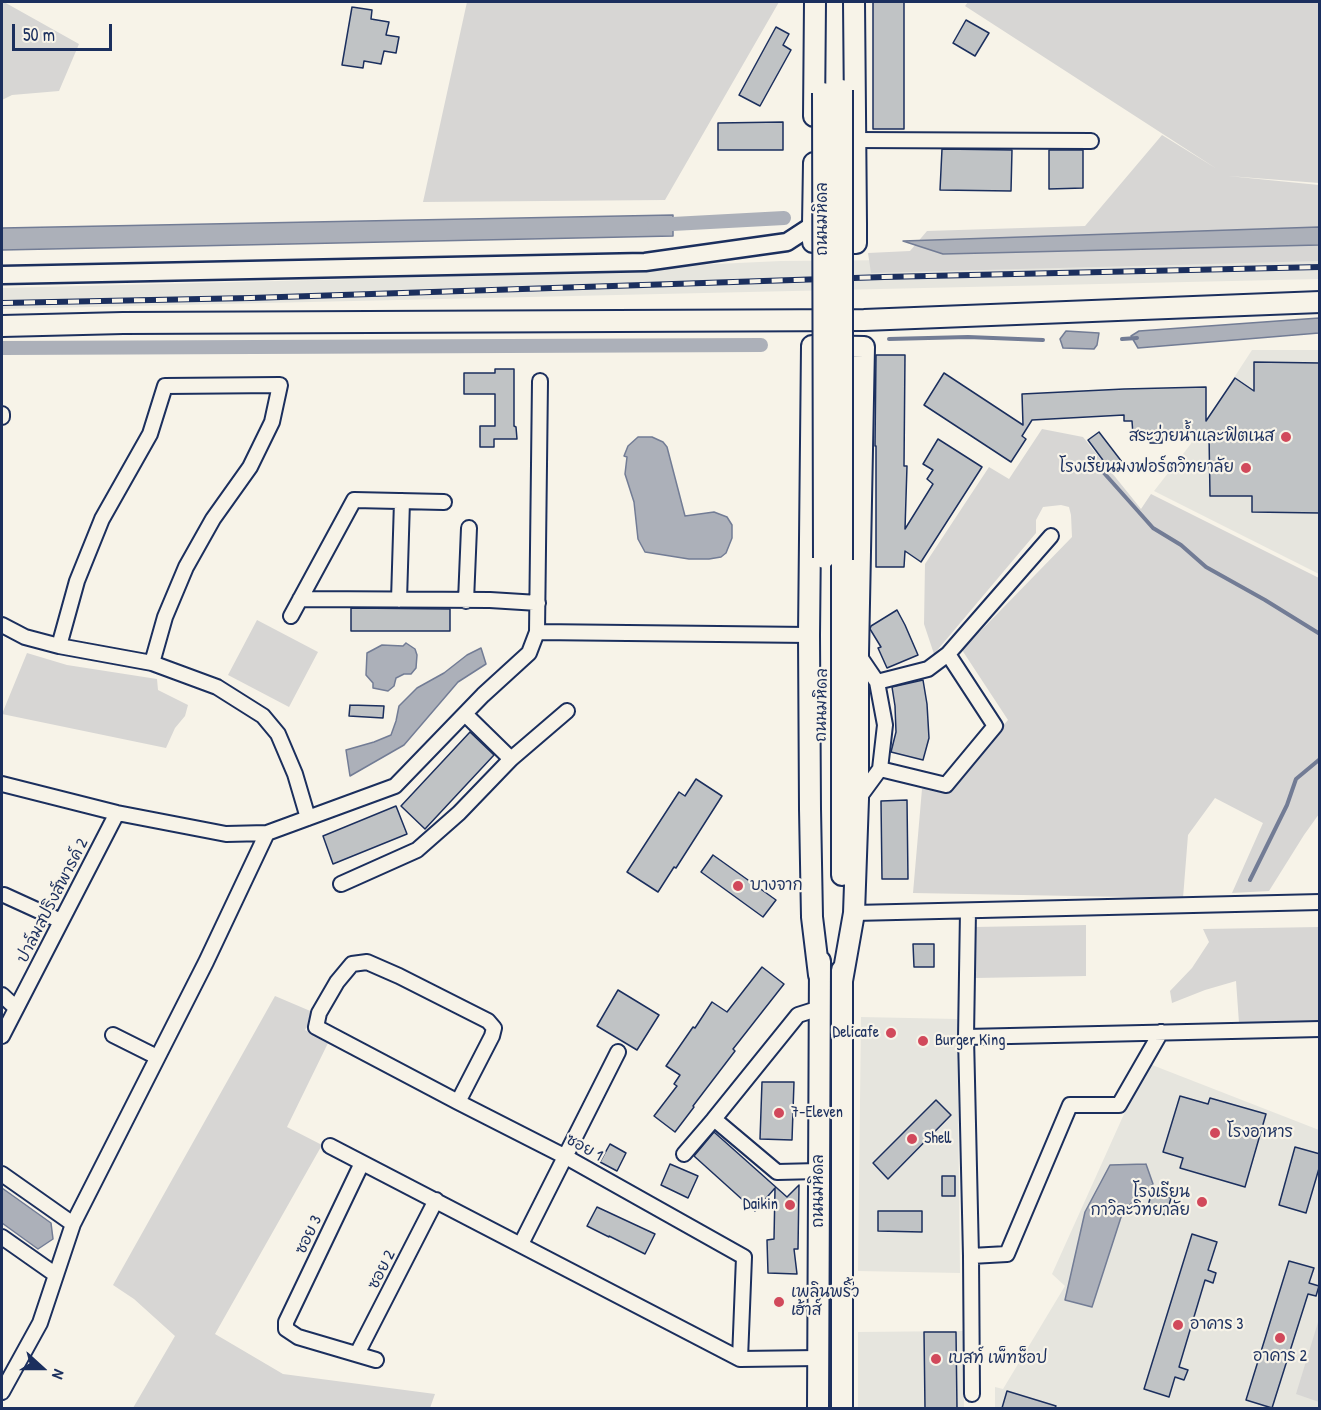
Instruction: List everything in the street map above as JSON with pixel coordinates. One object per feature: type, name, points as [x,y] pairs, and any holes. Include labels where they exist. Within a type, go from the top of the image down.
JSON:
[{"type":"main road","points":[[815,2],[813,234],[856,224],[854,2]]},
{"type":"main road","name":"ถนนมหิดล","points":[[824,2],[833,91],[833,559],[842,981],[842,1408]]},
{"type":"main road","name":"ถนนมหิดล","points":[[833,91],[843,2]]},
{"type":"main road","points":[[2,326],[123,323],[811,321],[1320,302]]},
{"type":"main road","points":[[842,981],[854,913],[858,800],[858,654],[864,320]]},
{"type":"main road","points":[[811,321],[809,635],[812,917],[819,975]]},
{"type":"main road","points":[[812,346],[864,347]]},
{"type":"main road","name":"ถนนมหิดล","points":[[818,1408],[819,975],[833,559]]},
{"type":"street","points":[[855,140],[1091,141]]},
{"type":"street","points":[[2,275],[645,262],[787,242],[813,234]]},
{"type":"street","points":[[2,783],[117,813],[226,834],[267,832],[395,786],[529,653],[537,632],[540,381]]},
{"type":"street","points":[[59,646],[77,581],[102,519],[150,434],[165,386],[280,385],[272,422],[250,466],[213,519],[186,567],[165,616],[152,663]]},
{"type":"street","points":[[291,616],[354,500],[444,502]]},
{"type":"street","points":[[399,600],[402,501]]},
{"type":"street","points":[[466,600],[469,528]]},
{"type":"street","points":[[877,682],[928,669],[948,654],[1051,536]]},
{"type":"street","points":[[300,599],[490,600],[538,603]]},
{"type":"street","points":[[2,625],[25,637],[59,646],[152,663],[218,687],[263,716],[278,734],[295,774],[308,818]]},
{"type":"street","points":[[537,632],[809,635]]},
{"type":"street","points":[[858,654],[877,682],[885,725],[879,769],[858,800]]},
{"type":"street","points":[[879,769],[946,785],[995,726],[948,654]]},
{"type":"street","points":[[341,884],[417,850],[459,813],[511,759],[567,711]]},
{"type":"street","points":[[465,714],[511,759]]},
{"type":"street","name":"ปาล์มสปริงส์พารค์ 2","points":[[2,1036],[117,813]]},
{"type":"street","points":[[2,1392],[40,1323],[73,1224],[206,962],[267,832]]},
{"type":"street","points":[[4,895],[61,921]]},
{"type":"street","points":[[854,913],[1320,902]]},
{"type":"street","points":[[968,911],[966,1037],[972,1394]]},
{"type":"street","name":"ซอย 1","points":[[458,1102],[492,1036],[494,1029],[488,1021],[367,962],[352,964],[337,982],[320,1013],[316,1026],[458,1102],[566,1156],[744,1257],[740,1359]]},
{"type":"street","points":[[2,995],[16,1008]]},
{"type":"street","points":[[684,1154],[798,1015],[820,1008]]},
{"type":"street","points":[[966,1037],[1320,1029]]},
{"type":"street","points":[[971,1256],[1008,1254],[1070,1105],[1119,1105],[1161,1032]]},
{"type":"street","points":[[113,1035],[157,1057]]},
{"type":"street","points":[[521,1244],[618,1052]]},
{"type":"street","points":[[714,1119],[777,1172],[819,1171]]},
{"type":"street","points":[[330,1146],[740,1359],[818,1358]]},
{"type":"street","name":"ซอย 3","points":[[357,1354],[298,1337],[286,1329],[286,1322],[362,1163]]},
{"type":"street","points":[[2,1174],[73,1224]]},
{"type":"street","name":"ซอย 2","points":[[357,1354],[436,1200]]},
{"type":"street","points":[[2,1237],[56,1275]]},
{"type":"street","points":[[357,1354],[375,1360]]},
{"type":"shaded area","points":[[2,2],[79,44],[59,91],[12,95],[2,100]]},
{"type":"shaded area","points":[[467,2],[779,2],[665,200],[423,202]]},
{"type":"shaded area","points":[[968,2],[1319,2],[1319,183],[1228,176],[1319,185],[1319,261],[871,273],[868,253],[910,251],[927,231],[1085,226],[1162,135],[1217,169],[965,6]]},
{"type":"shaded area","points":[[673,215],[673,236],[2,250],[2,228]]},
{"type":"shaded area","points":[[1319,227],[1319,245],[943,254],[903,241]]},
{"type":"shaded area","points":[[1320,255],[1319,279],[2,309],[2,288],[436,277],[781,261]]},
{"type":"shaded area","points":[[1319,318],[1319,333],[1138,348],[1131,336],[1139,331]]},
{"type":"shaded area","points":[[1066,331],[1099,333],[1097,345],[1094,349],[1063,348],[1060,339]]},
{"type":"shaded area","name":"โรงเรียนมงฟอร์ตวิทยาลัย","points":[[1252,350],[1319,350],[1319,574],[1154,491],[1190,445]]},
{"type":"shaded area","points":[[1042,429],[1083,437],[1141,509],[1151,494],[1319,578],[1319,814],[1269,891],[1232,893],[1263,823],[1215,798],[1188,835],[1183,898],[913,893],[922,789],[948,788],[1008,720],[962,650],[1072,537],[1069,507],[1061,505],[1043,507],[1036,520],[1036,533],[934,654],[924,624],[925,564],[989,467],[1009,479]]},
{"type":"shaded area","points":[[638,437],[652,437],[663,442],[667,447],[685,516],[714,512],[727,517],[732,525],[732,538],[726,553],[721,557],[689,559],[645,552],[638,539],[634,502],[625,474],[627,457],[624,456],[628,446]]},
{"type":"shaded area","points":[[257,620],[318,652],[289,707],[228,675]]},
{"type":"shaded area","points":[[406,643],[415,649],[416,668],[411,674],[404,674],[396,678],[394,686],[388,691],[373,688],[373,683],[366,675],[367,653],[382,645],[403,646]]},
{"type":"shaded area","points":[[481,648],[486,664],[458,682],[404,745],[350,776],[346,750],[391,735],[399,706],[417,688]]},
{"type":"shaded area","points":[[27,653],[67,665],[157,679],[158,690],[188,705],[185,716],[175,728],[166,748],[2,714]]},
{"type":"shaded area","points":[[1086,925],[1086,976],[975,978],[974,927]]},
{"type":"shaded area","points":[[1319,927],[1319,1021],[1239,1023],[1236,981],[1172,1003],[1170,991],[1192,968],[1209,942],[1203,929]]},
{"type":"shaded area","points":[[275,996],[315,1013],[305,1030],[328,1043],[287,1127],[322,1145],[215,1334],[283,1374],[435,1394],[430,1408],[133,1408],[175,1336],[134,1299],[113,1285]]},
{"type":"shaded area","points":[[861,1017],[957,1019],[960,1273],[858,1271]]},
{"type":"shaded area","name":"โรงเรียน กาวิละวิทยาลัย","points":[[1147,1063],[1319,1130],[1319,1408],[995,1408],[995,1387],[1003,1389],[1065,1286],[1052,1274]]},
{"type":"shaded area","points":[[1146,1164],[1153,1184],[1123,1211],[1092,1307],[1065,1300],[1085,1212],[1110,1165]]},
{"type":"shaded area","points":[[2,1188],[51,1223],[53,1239],[38,1249],[2,1223]]},
{"type":"shaded area","points":[[1319,1319],[1319,1402],[1296,1394]]},
{"type":"shaded area","points":[[963,1331],[964,1408],[858,1408],[858,1332]]},
{"type":"building","points":[[873,2],[904,2],[904,129],[873,129]]},
{"type":"building","points":[[352,7],[372,10],[371,19],[389,22],[386,35],[399,37],[396,53],[384,51],[381,64],[364,61],[363,68],[342,65]]},
{"type":"building","points":[[966,20],[989,33],[975,56],[953,43]]},
{"type":"building","points":[[776,27],[789,34],[783,45],[791,50],[760,106],[739,95]]},
{"type":"building","points":[[783,122],[783,150],[718,150],[718,123]]},
{"type":"building","points":[[942,149],[1012,150],[1011,191],[940,190]]},
{"type":"building","points":[[1049,150],[1083,150],[1083,188],[1049,189]]},
{"type":"building","points":[[876,355],[905,355],[904,466],[907,466],[905,529],[933,484],[927,479],[933,470],[923,464],[938,439],[982,467],[921,562],[905,551],[904,567],[876,567]]},
{"type":"building","points":[[1254,362],[1320,363],[1320,513],[1252,512],[1252,496],[1210,496],[1209,434],[1162,434],[1162,443],[1150,443],[1150,435],[1133,435],[1132,421],[1124,421],[1124,415],[1032,420],[1022,436],[1026,439],[1011,462],[924,405],[944,373],[1023,425],[1022,394],[1206,387],[1206,421],[1235,378],[1254,391]]},
{"type":"building","points":[[495,369],[514,369],[514,426],[517,439],[494,439],[494,447],[480,447],[480,426],[495,426],[495,394],[464,394],[464,373],[495,373]]},
{"type":"building","points":[[1099,432],[1122,462],[1111,471],[1088,440]]},
{"type":"building","points":[[351,608],[450,609],[450,631],[351,631]]},
{"type":"building","points":[[897,610],[918,655],[887,668],[878,648],[881,647],[870,629],[871,626]]},
{"type":"building","points":[[923,680],[929,738],[923,760],[891,752],[896,732],[892,687]]},
{"type":"building","points":[[350,705],[384,706],[383,718],[349,716]]},
{"type":"building","points":[[470,732],[494,755],[425,829],[401,806]]},
{"type":"building","points":[[696,779],[722,796],[658,892],[627,872],[679,792],[685,796]]},
{"type":"building","points":[[907,800],[908,879],[882,879],[881,801]]},
{"type":"building","points":[[396,806],[407,834],[333,864],[323,836]]},
{"type":"building","name":"บางจาก","points":[[713,855],[776,900],[763,917],[701,872]]},
{"type":"building","points":[[913,944],[934,944],[934,967],[914,967]]},
{"type":"building","points":[[762,967],[784,984],[733,1049],[735,1051],[675,1132],[654,1116],[677,1086],[674,1084],[680,1075],[666,1066],[712,1002],[727,1012]]},
{"type":"building","points":[[618,990],[659,1015],[637,1050],[597,1026]]},
{"type":"building","points":[[762,1082],[794,1082],[792,1140],[760,1139]]},
{"type":"building","name":"โรงอาหาร","points":[[1180,1096],[1208,1104],[1210,1098],[1266,1114],[1245,1187],[1180,1168],[1183,1158],[1163,1152]]},
{"type":"building","name":"Shell","points":[[936,1100],[951,1115],[888,1179],[873,1163]]},
{"type":"building","points":[[714,1132],[787,1197],[799,1185],[798,1249],[794,1249],[797,1274],[768,1273],[767,1240],[774,1239],[775,1188],[755,1211],[694,1156]]},
{"type":"building","points":[[610,1144],[626,1153],[617,1171],[600,1162]]},
{"type":"building","points":[[1295,1147],[1320,1154],[1320,1165],[1306,1213],[1279,1205]]},
{"type":"building","points":[[670,1164],[698,1176],[688,1198],[661,1185]]},
{"type":"building","points":[[942,1176],[955,1176],[955,1196],[942,1196]]},
{"type":"building","points":[[1152,1192],[1171,1198],[1166,1215],[1147,1209]]},
{"type":"building","points":[[597,1207],[655,1234],[645,1254],[587,1226]]},
{"type":"building","points":[[878,1211],[922,1211],[922,1232],[878,1231]]},
{"type":"building","name":"อาคาร 3","points":[[1192,1234],[1217,1242],[1208,1270],[1216,1273],[1213,1283],[1205,1280],[1179,1367],[1188,1370],[1184,1380],[1175,1377],[1169,1397],[1144,1389]]},
{"type":"building","name":"อาคาร 2","points":[[1289,1261],[1314,1268],[1309,1283],[1319,1286],[1316,1296],[1308,1294],[1272,1408],[1246,1400]]},
{"type":"building","points":[[924,1332],[956,1332],[957,1408],[925,1408]]},
{"type":"building","points":[[1007,1391],[1056,1406],[1055,1408],[1002,1408]]},
{"type":"waterway","points":[[654,225],[784,218]]},
{"type":"waterway","points":[[889,339],[968,337],[1043,340]]},
{"type":"waterway","points":[[1122,339],[1137,338]]},
{"type":"waterway","points":[[2,348],[761,345]]},
{"type":"waterway","points":[[1104,473],[1153,528],[1181,545],[1206,567],[1320,634]]},
{"type":"waterway","points":[[1250,880],[1287,805],[1296,779],[1320,759]]},
{"type":"railway","points":[[2,303],[251,298],[884,277],[1320,267]]},
{"type":"place","name":"สระว่ายน้ำและฟิตเนส","points":[[1286,437]]},
{"type":"place","name":"โรงเรียนมงฟอร์ตวิทยาลัย","points":[[1246,468]]},
{"type":"place","name":"บางจาก","points":[[738,886]]},
{"type":"place","name":"Delicafe","points":[[891,1033]]},
{"type":"place","name":"Burger King","points":[[923,1041]]},
{"type":"place","name":"7-Eleven","points":[[779,1113]]},
{"type":"place","name":"โรงอาหาร","points":[[1215,1133]]},
{"type":"place","name":"Shell","points":[[912,1139]]},
{"type":"place","name":"โรงเรียน กาวิละวิทยาลัย","points":[[1202,1202]]},
{"type":"place","name":"Daikin","points":[[790,1205]]},
{"type":"place","name":"เพลินพริ้ว เฮ้าส์","points":[[779,1302]]},
{"type":"place","name":"อาคาร 3","points":[[1178,1325]]},
{"type":"place","name":"อาคาร 2","points":[[1280,1338]]},
{"type":"place","name":"เบสท์ เพ็ทช็อป","points":[[936,1359]]}]
